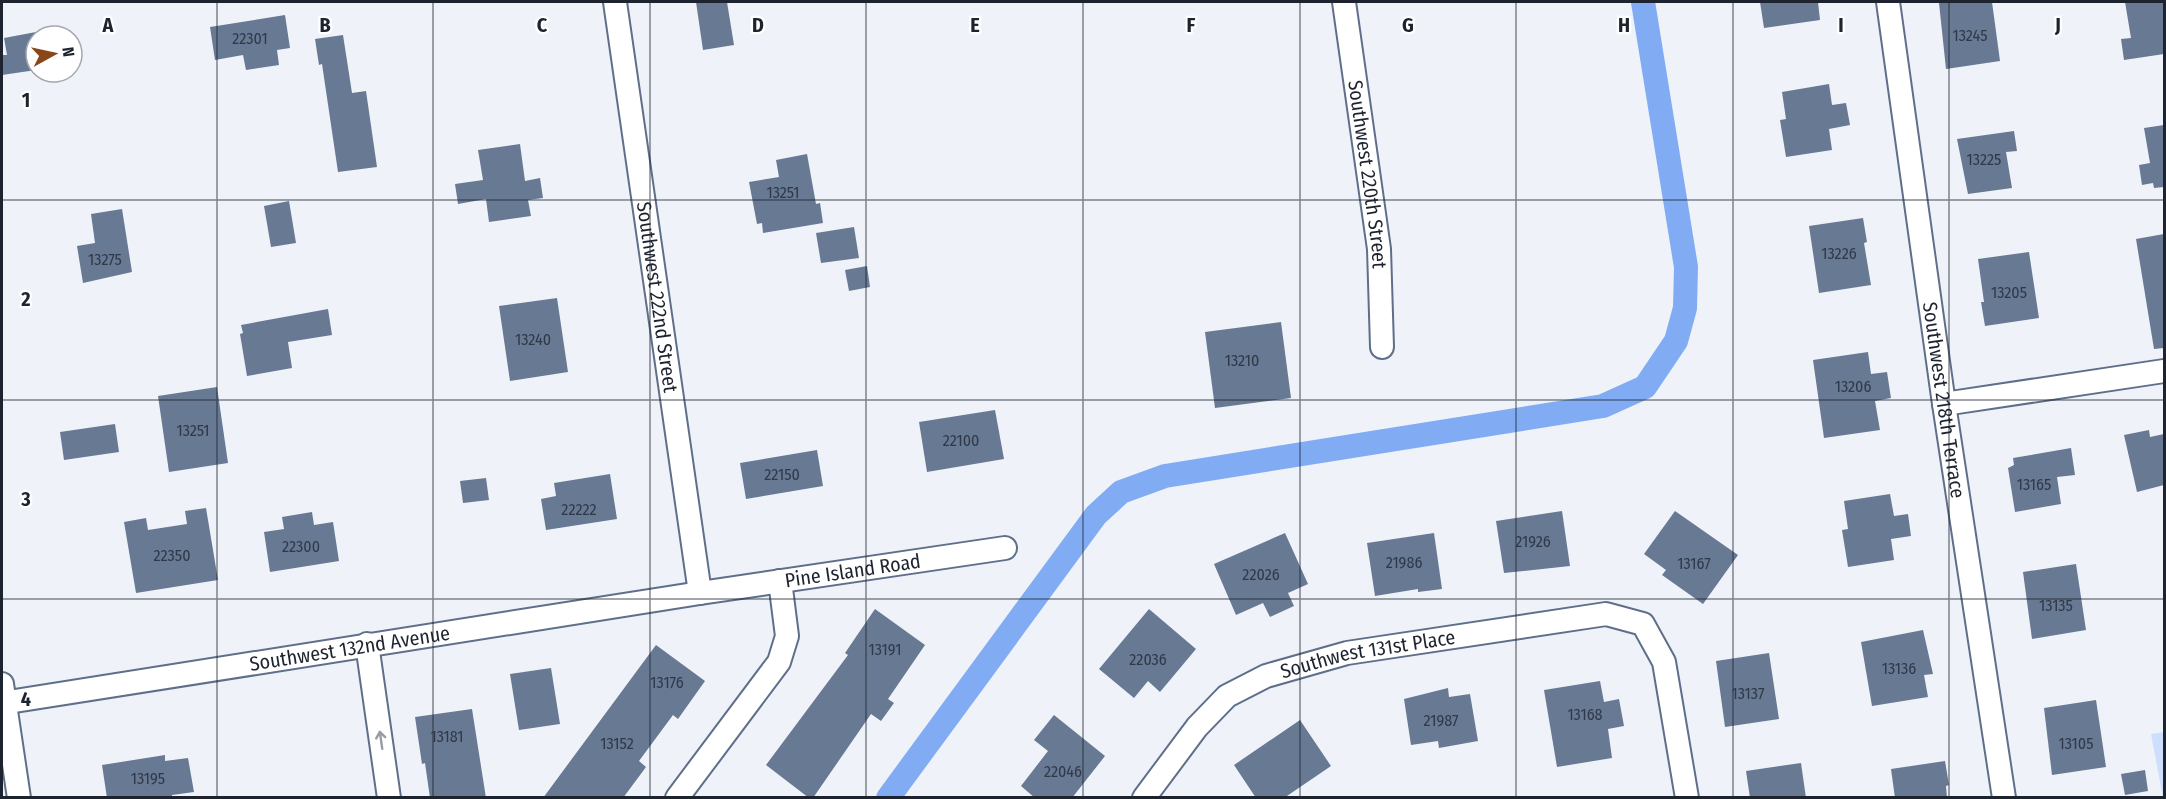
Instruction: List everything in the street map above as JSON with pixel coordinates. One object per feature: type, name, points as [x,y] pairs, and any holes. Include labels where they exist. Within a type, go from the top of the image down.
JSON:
[{"type":"street","name":"Southwest 222nd Street","points":[[615,2],[700,593]]},
{"type":"street","name":"Southwest 220th Street","points":[[1344,2],[1379,249],[1382,347]]},
{"type":"street","name":"Southwest 218th Terrace","points":[[1888,2],[1944,404],[2004,798]]},
{"type":"street","points":[[1944,404],[2164,371]]},
{"type":"street","name":"Pine Island Road","points":[[700,593],[1005,548]]},
{"type":"street","points":[[677,798],[779,662],[787,636],[780,581]]},
{"type":"street","name":"Southwest 132nd Avenue","points":[[2,696],[367,644],[700,593]]},
{"type":"street","name":"Southwest 131st Place","points":[[1144,798],[1197,727],[1227,696],[1266,676],[1347,653],[1606,614],[1643,624],[1664,662],[1687,798]]},
{"type":"street","points":[[367,644],[389,798]]},
{"type":"street","points":[[2,696],[19,798]]},
{"type":"shaded area","points":[[2164,732],[2164,797],[2163,798],[2151,734]]},
{"type":"building","points":[[696,2],[727,2],[734,45],[703,50]]},
{"type":"building","points":[[1760,2],[1818,2],[1820,20],[1764,28]]},
{"type":"building","points":[[1992,2],[2000,61],[1946,69],[1939,3]]},
{"type":"building","points":[[2125,2],[2164,2],[2164,54],[2124,60],[2121,39],[2131,38]]},
{"type":"building","points":[[285,15],[290,48],[277,50],[279,65],[246,70],[243,55],[215,60],[210,27]]},
{"type":"building","points":[[24,34],[24,72],[2,75],[2,55],[7,55],[4,38]]},
{"type":"building","points":[[343,35],[352,93],[366,91],[377,167],[338,172],[322,64],[319,65],[315,39]]},
{"type":"building","points":[[1829,84],[1832,105],[1846,103],[1850,125],[1829,129],[1832,150],[1786,157],[1780,120],[1786,119],[1782,92]]},
{"type":"building","points":[[2164,125],[2164,187],[2154,188],[2153,183],[2142,185],[2139,165],[2150,163],[2144,128]]},
{"type":"building","points":[[2014,131],[2017,151],[2006,152],[2012,188],[1968,194],[1957,139]]},
{"type":"building","points":[[520,144],[525,181],[540,178],[543,198],[528,200],[531,216],[489,222],[486,199],[458,204],[455,184],[483,180],[478,150]]},
{"type":"building","points":[[807,154],[816,204],[820,203],[823,223],[763,233],[762,223],[757,224],[749,182],[779,177],[776,160]]},
{"type":"building","points":[[289,201],[296,243],[271,247],[264,206]]},
{"type":"building","points":[[122,209],[132,272],[83,283],[77,246],[95,243],[91,214]]},
{"type":"building","points":[[1863,218],[1867,242],[1864,243],[1871,285],[1819,293],[1809,226]]},
{"type":"building","points":[[854,227],[859,258],[821,263],[816,233]]},
{"type":"building","points":[[2164,234],[2164,348],[2154,349],[2136,239]]},
{"type":"building","points":[[2029,252],[2039,318],[1985,326],[1978,259]]},
{"type":"building","points":[[867,266],[870,287],[849,291],[845,270]]},
{"type":"building","points":[[557,298],[568,372],[510,381],[499,306]]},
{"type":"building","points":[[328,309],[332,335],[288,342],[292,368],[247,376],[240,334],[243,333],[241,325]]},
{"type":"building","points":[[1281,322],[1291,398],[1215,408],[1205,332]]},
{"type":"building","points":[[1868,352],[1871,374],[1887,372],[1891,398],[1875,401],[1880,430],[1824,438],[1813,360]]},
{"type":"building","points":[[217,387],[228,463],[169,472],[158,396]]},
{"type":"building","points":[[995,410],[1004,459],[927,472],[919,422]]},
{"type":"building","points":[[115,424],[119,452],[64,460],[60,432]]},
{"type":"building","points":[[2149,430],[2150,437],[2164,434],[2164,485],[2137,492],[2124,435]]},
{"type":"building","points":[[2071,448],[2075,475],[2057,477],[2061,504],[2015,512],[2008,468],[2014,465],[2013,458]]},
{"type":"building","points":[[817,450],[823,486],[746,499],[740,463]]},
{"type":"building","points":[[610,474],[617,519],[546,530],[541,499],[556,496],[554,483]]},
{"type":"building","points":[[486,478],[489,500],[463,503],[460,481]]},
{"type":"building","points":[[1890,494],[1894,516],[1908,514],[1911,536],[1891,539],[1894,560],[1848,567],[1842,530],[1848,529],[1844,501]]},
{"type":"building","points":[[206,508],[218,580],[136,593],[124,522],[146,518],[148,530],[187,524],[185,511]]},
{"type":"building","points":[[1562,511],[1570,566],[1504,573],[1496,521]]},
{"type":"building","points":[[1675,511],[1738,555],[1703,604],[1662,575],[1666,570],[1644,554]]},
{"type":"building","points":[[312,512],[314,525],[333,522],[339,561],[270,572],[264,532],[284,529],[282,517]]},
{"type":"building","points":[[1285,533],[1308,584],[1288,593],[1294,606],[1270,617],[1263,603],[1236,615],[1214,564]]},
{"type":"building","points":[[1434,533],[1442,589],[1418,592],[1418,589],[1375,596],[1367,543]]},
{"type":"building","points":[[2076,564],[2086,630],[2032,639],[2023,572]]},
{"type":"building","points":[[875,609],[925,645],[888,699],[894,703],[881,721],[871,714],[813,798],[809,798],[766,765],[848,655],[845,653]]},
{"type":"building","points":[[1149,609],[1196,649],[1160,692],[1148,681],[1134,698],[1099,669]]},
{"type":"building","points":[[1923,630],[1933,674],[1924,675],[1928,697],[1872,706],[1861,642]]},
{"type":"building","points":[[656,645],[705,681],[678,719],[673,715],[639,761],[646,767],[623,798],[543,798]]},
{"type":"building","points":[[1769,653],[1779,719],[1725,727],[1716,661]]},
{"type":"building","points":[[551,668],[560,724],[519,730],[510,674]]},
{"type":"building","points":[[1600,681],[1604,702],[1619,699],[1624,726],[1608,729],[1612,758],[1557,767],[1544,690]]},
{"type":"building","points":[[1448,688],[1449,697],[1470,694],[1478,741],[1439,748],[1438,741],[1411,745],[1404,699]]},
{"type":"building","points":[[2096,700],[2106,767],[2052,775],[2044,708]]},
{"type":"building","points":[[472,709],[486,798],[430,798],[415,717]]},
{"type":"building","points":[[1054,715],[1105,756],[1072,798],[1035,798],[1021,786],[1048,751],[1034,740]]},
{"type":"building","points":[[1300,720],[1331,766],[1284,798],[1256,798],[1234,765]]},
{"type":"building","points":[[165,755],[165,761],[188,758],[194,792],[172,795],[172,798],[107,798],[102,765]]},
{"type":"building","points":[[1945,761],[1949,785],[1946,786],[1947,798],[1895,798],[1891,769]]},
{"type":"building","points":[[1801,763],[1806,798],[1750,798],[1746,771]]},
{"type":"building","points":[[2145,770],[2148,791],[2125,795],[2121,774]]},
{"type":"waterway","points":[[888,798],[1096,515],[1121,492],[1165,476],[1603,406],[1645,387],[1676,341],[1685,308],[1686,267],[1643,2]]}]
